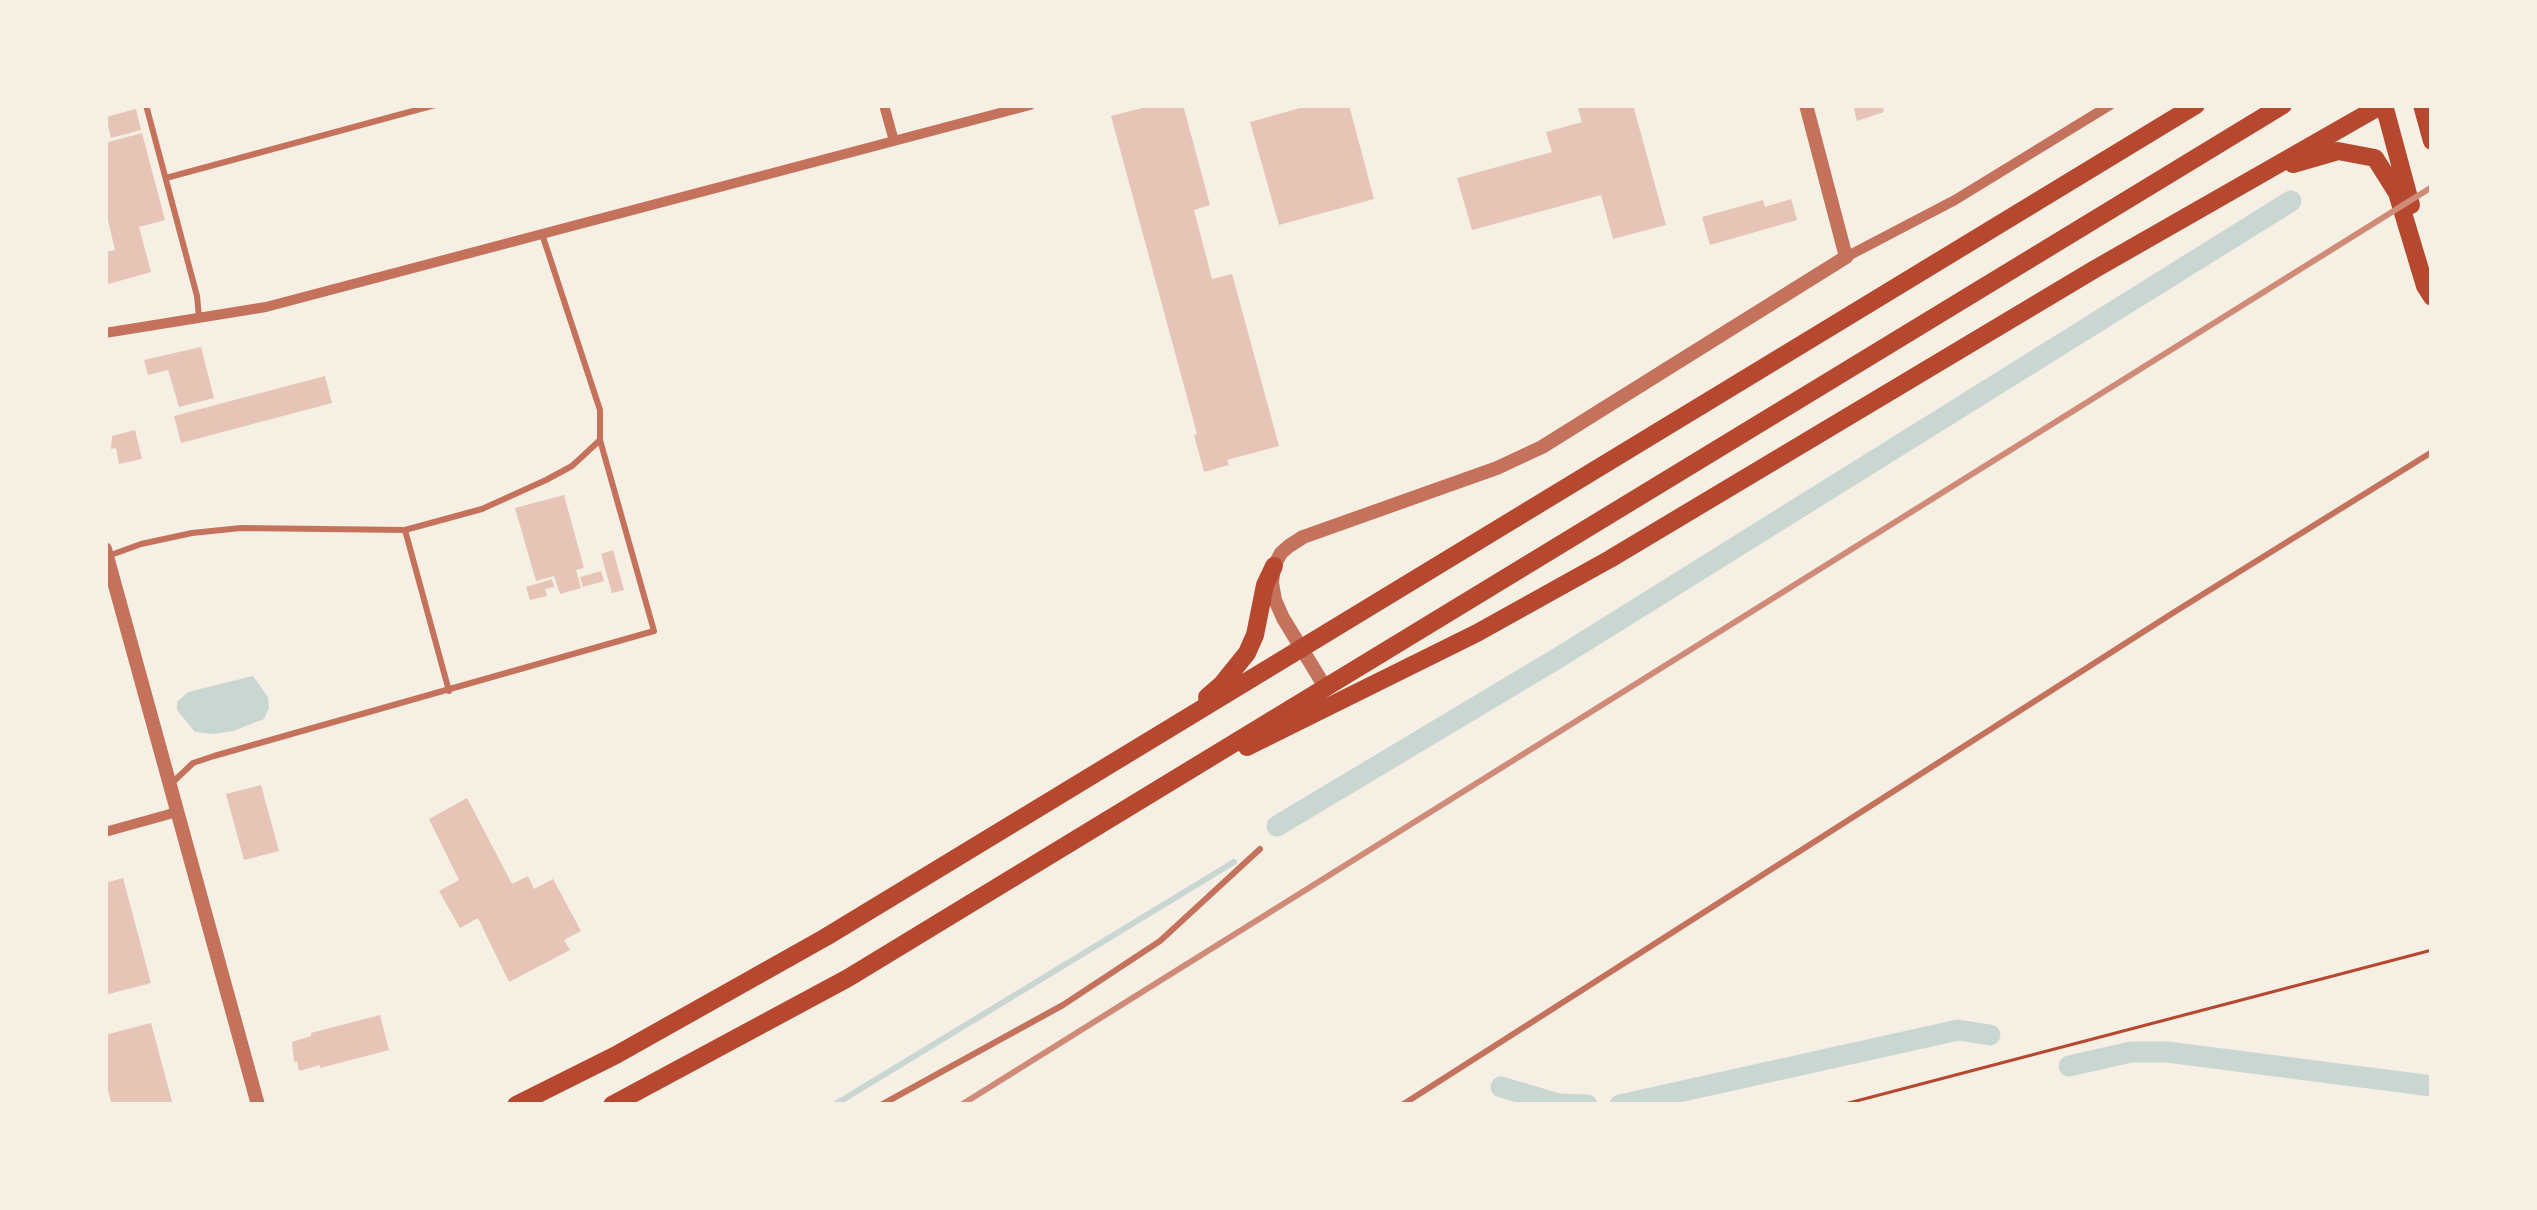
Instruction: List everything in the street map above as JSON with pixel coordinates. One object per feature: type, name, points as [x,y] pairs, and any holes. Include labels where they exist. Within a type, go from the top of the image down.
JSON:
[{"type":"main road","points":[[516,1105],[616,1055],[826,937],[2196,105]]},
{"type":"main road","points":[[613,1105],[848,978],[2283,105]]},
{"type":"main road","points":[[1156,790],[1357,694],[1610,560],[2095,268],[2383,105],[2432,283]]},
{"type":"main road","points":[[2422,105],[2432,141]]},
{"type":"main road","points":[[2266,171],[2338,151],[2375,158],[2397,193],[2432,297]]},
{"type":"main road","points":[[1167,732],[1222,684],[1247,653],[1264,585],[1274,566]]},
{"type":"street","points":[[884,105],[894,141]]},
{"type":"street","points":[[105,333],[266,308],[1030,105]]},
{"type":"street","points":[[1806,105],[1846,257]]},
{"type":"street","points":[[1325,687],[1275,600],[1272,583],[1280,553],[1304,537],[1497,468],[1542,447],[1846,257],[1954,200],[2110,105]]},
{"type":"street","points":[[106,552],[258,1105]]},
{"type":"street","points":[[105,832],[177,812]]},
{"type":"lane","points":[[146,105],[199,317]]},
{"type":"lane","points":[[166,178],[435,105]]},
{"type":"lane","points":[[169,785],[194,763],[654,632],[600,440],[600,410],[542,235]]},
{"type":"lane","points":[[106,552],[192,533],[241,528],[405,530],[482,509],[546,480],[572,466],[600,440]]},
{"type":"lane","points":[[1402,1105],[2432,452]]},
{"type":"lane","points":[[405,530],[448,691]]},
{"type":"lane","points":[[881,1105],[1063,1005],[1160,941],[1260,849]]},
{"type":"path","points":[[1841,1105],[2432,950]]},
{"type":"shaded area","points":[[253,676],[268,697],[264,719],[214,734],[195,732],[177,710],[177,702],[188,692]]},
{"type":"building","points":[[1153,105],[1183,105],[1210,205],[1194,210],[1212,279],[1232,274],[1279,446],[1227,460],[1229,465],[1204,472],[1111,116]]},
{"type":"building","points":[[1311,105],[1349,105],[1374,199],[1279,225],[1250,122]]},
{"type":"building","points":[[1577,105],[1633,105],[1666,225],[1613,239],[1601,195],[1472,230],[1457,178],[1552,152],[1546,132],[1582,122]]},
{"type":"building","points":[[1853,105],[1882,105],[1884,112],[1857,121]]},
{"type":"building","points":[[136,109],[141,130],[111,138],[106,117]]},
{"type":"building","points":[[142,133],[165,220],[139,227],[151,272],[105,285],[105,252],[115,250],[105,208],[105,143]]},
{"type":"building","points":[[1791,199],[1797,220],[1710,245],[1702,217],[1763,200],[1765,207]]},
{"type":"building","points":[[201,347],[214,398],[179,407],[168,370],[148,375],[144,360]]},
{"type":"building","points":[[325,376],[332,403],[181,443],[174,416]]},
{"type":"building","points":[[135,430],[142,459],[119,464],[116,448],[111,449],[112,436]]},
{"type":"building","points":[[564,495],[584,568],[576,570],[581,588],[560,594],[554,576],[536,581],[515,508]]},
{"type":"building","points":[[613,550],[624,590],[612,593],[601,554]]},
{"type":"building","points":[[601,571],[604,581],[583,587],[580,577]]},
{"type":"building","points":[[552,579],[554,587],[545,589],[547,596],[530,600],[526,587]]},
{"type":"building","points":[[261,785],[279,851],[244,860],[226,794]]},
{"type":"building","points":[[467,798],[512,884],[528,876],[534,889],[553,879],[581,931],[564,940],[570,950],[509,982],[478,918],[460,928],[439,891],[459,880],[429,819]]},
{"type":"building","points":[[123,878],[151,983],[105,995],[105,883]]},
{"type":"building","points":[[380,1015],[389,1050],[299,1071],[292,1042]]},
{"type":"building","points":[[151,1023],[173,1105],[112,1105],[105,1080],[105,1035]]},
{"type":"waterway","points":[[1277,826],[1558,658],[2291,201]]},
{"type":"waterway","points":[[834,1105],[1234,862]]},
{"type":"waterway","points":[[1620,1105],[1958,1030],[1990,1035]]},
{"type":"waterway","points":[[2069,1066],[2131,1052],[2167,1052],[2432,1086]]},
{"type":"waterway","points":[[1501,1087],[1559,1104],[1587,1105]]},
{"type":"railway","points":[[961,1105],[2432,187]]}]
